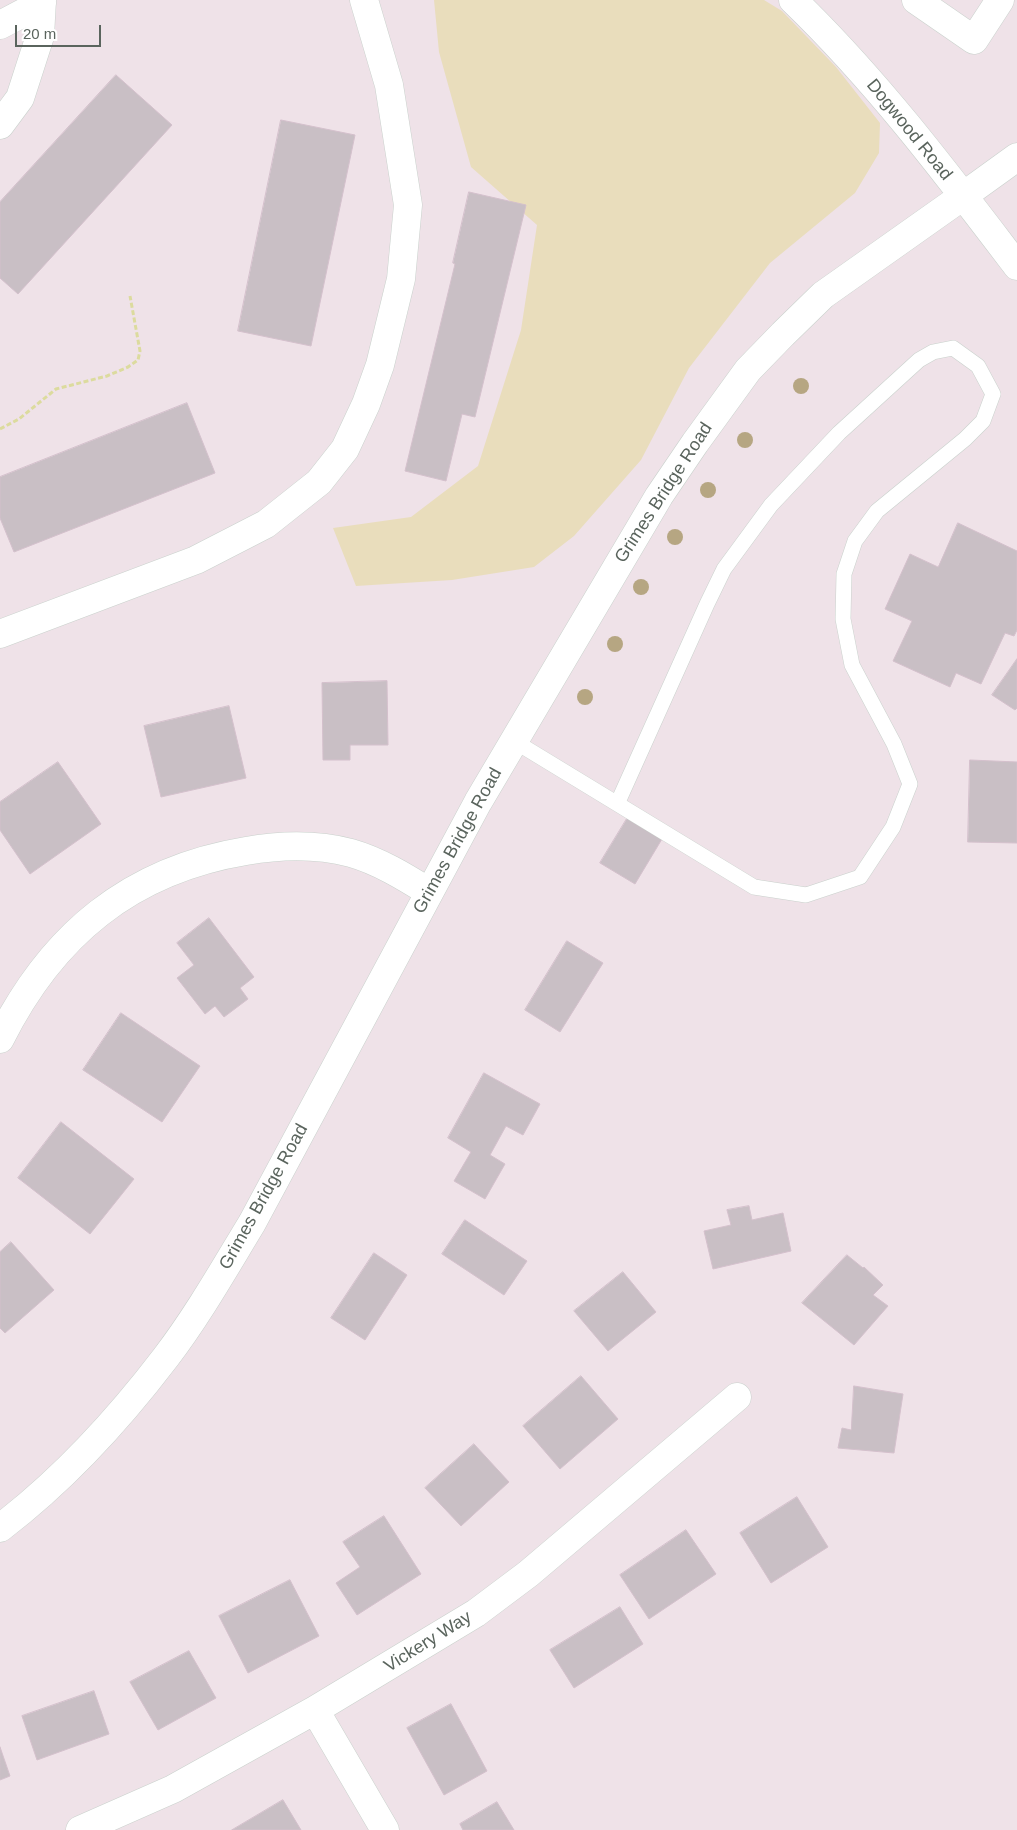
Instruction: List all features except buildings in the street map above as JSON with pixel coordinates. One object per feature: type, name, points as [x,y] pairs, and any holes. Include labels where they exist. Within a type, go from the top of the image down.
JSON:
[{"type":"street","points":[[0,634],[196,560],[266,524],[319,482],[344,449],[366,404],[380,366],[401,279],[408,205],[389,85],[364,0]]},
{"type":"street","name":"Dogwood Road","points":[[793,0],[827,33],[863,74],[964,196],[1017,266]]},
{"type":"street","points":[[916,0],[974,40],[1000,0]]},
{"type":"street","points":[[0,25],[42,2]]},
{"type":"street","points":[[0,125],[20,98],[40,36],[42,2]]},
{"type":"street","name":"Grimes Bridge Road","points":[[0,1528],[60,1476],[114,1422],[167,1356],[211,1292],[252,1223],[478,802],[659,496],[723,403],[748,370],[823,295],[1017,157]]},
{"type":"street","points":[[0,1038],[32,983],[63,945],[98,913],[141,884],[182,866],[226,854],[270,847],[312,846],[351,853],[391,869],[429,892]]},
{"type":"street","name":"Vickery Way","points":[[80,1830],[173,1789],[315,1710],[483,1607],[528,1574],[737,1397]]},
{"type":"street","points":[[315,1710],[385,1830]]},
{"type":"lane","points":[[514,741],[618,802],[754,887],[806,895],[860,877],[893,827],[910,784],[894,744],[852,665],[843,619],[844,574],[855,541],[877,511],[965,439],[983,421],[993,394],[978,366],[953,348],[933,352],[919,360],[839,433],[771,505],[724,569],[706,604],[618,802]]},
{"type":"path","points":[[0,429],[19,419],[56,389],[107,376],[128,367],[138,360],[140,351],[130,296]]},
{"type":"shaded area","points":[[434,0],[764,0],[782,11],[836,67],[880,123],[879,153],[855,193],[770,263],[689,368],[641,460],[574,536],[534,567],[452,580],[356,586],[333,528],[411,517],[478,466],[521,330],[537,225],[471,167],[439,52]]}]
